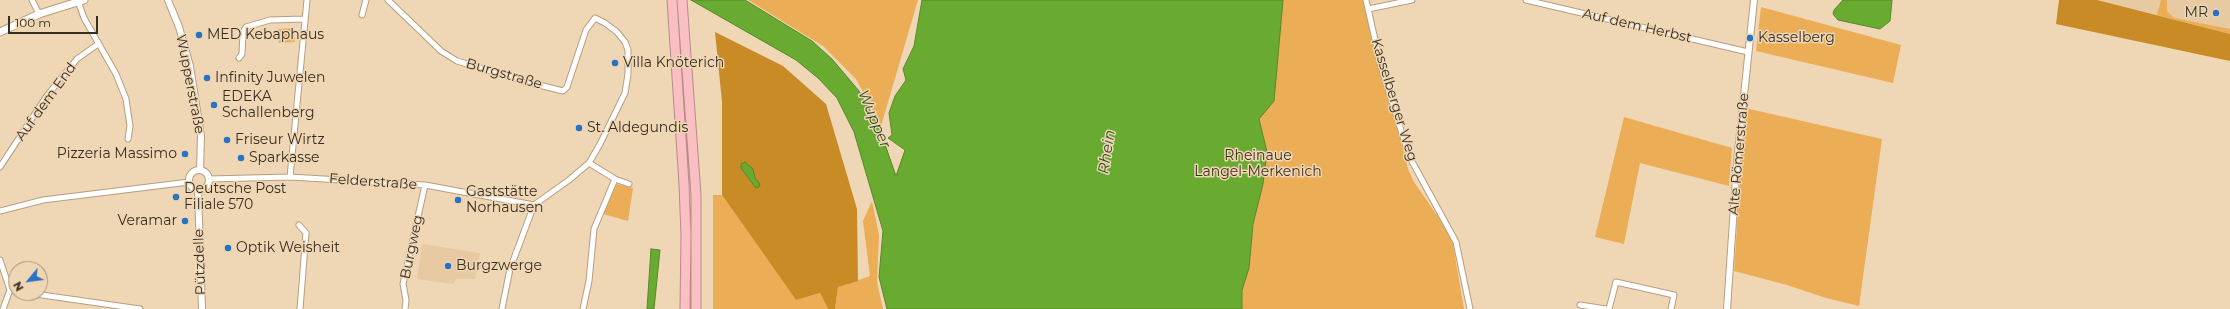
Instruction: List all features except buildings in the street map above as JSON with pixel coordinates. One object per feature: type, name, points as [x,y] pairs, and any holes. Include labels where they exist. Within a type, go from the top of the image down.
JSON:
[{"type":"highway","points":[[672,0],[686,235],[685,309]]},
{"type":"highway","points":[[682,0],[696,195],[696,309]]},
{"type":"main road","points":[[0,32],[39,14],[81,1]]},
{"type":"street","points":[[32,0],[39,14]]},
{"type":"street","name":"Wupperstraße","points":[[168,0],[179,27],[190,66],[201,136],[200,170]]},
{"type":"street","points":[[290,177],[307,0]]},
{"type":"street","points":[[362,15],[366,0]]},
{"type":"street","name":"Burgstraße","points":[[388,0],[441,51],[458,61],[527,82],[563,91],[567,87],[583,37],[595,18],[605,23],[625,42],[628,50],[628,74],[625,93],[589,163]]},
{"type":"street","name":"Kasselberger Weg","points":[[1366,0],[1383,73],[1409,156],[1456,242],[1470,309]]},
{"type":"street","points":[[1368,9],[1412,0]]},
{"type":"street","name":"Auf dem Herbst","points":[[1526,0],[1748,52]]},
{"type":"street","name":"Alte Römerstraße","points":[[1727,309],[1737,162],[1754,0]]},
{"type":"street","points":[[81,1],[84,18],[116,74],[126,100],[130,126],[128,139]]},
{"type":"street","points":[[239,58],[242,54],[243,32],[246,27],[270,20],[304,19]]},
{"type":"street","name":"Auf dem End","points":[[0,167],[46,97],[77,59],[98,44]]},
{"type":"street","points":[[502,309],[510,269],[534,211],[534,205],[569,180],[589,163],[615,179],[629,184]]},
{"type":"street","points":[[200,170],[207,174],[209,179],[207,186],[198,190],[192,188],[189,182],[192,174],[200,170]]},
{"type":"street","name":"Felderstraße","points":[[209,179],[290,177],[425,185],[451,188],[534,205]]},
{"type":"street","points":[[582,309],[589,281],[594,229],[615,179]]},
{"type":"street","points":[[0,211],[50,199],[189,182]]},
{"type":"street","name":"Burgweg","points":[[405,309],[406,300],[403,284],[425,185]]},
{"type":"street","name":"Pützdelle","points":[[198,190],[202,309]]},
{"type":"street","points":[[299,225],[306,233],[300,309]]},
{"type":"street","points":[[0,260],[8,284]]},
{"type":"street","points":[[1609,309],[1616,282],[1674,296],[1671,309]]},
{"type":"street","points":[[3,309],[8,295]]},
{"type":"street","points":[[48,296],[140,309]]},
{"type":"street","points":[[1580,305],[1606,309]]},
{"type":"shaded area","points":[[2059,0],[2097,0],[2230,34],[2230,61],[2056,24]]},
{"type":"shaded area","points":[[2076,0],[2230,0],[2230,46]]},
{"type":"shaded area","points":[[715,32],[783,66],[826,104],[857,209],[858,281],[838,287],[835,309],[828,309],[820,293],[796,300],[722,195],[722,102]]},
{"type":"shaded area","name":"Burgzwerge","points":[[422,244],[480,253],[475,279],[456,279],[453,284],[417,279]]},
{"type":"green space","points":[[748,0],[918,0],[881,126],[856,79],[823,46]]},
{"type":"green space","name":"Rheinaue Langel-Merkenich","points":[[1138,0],[1365,0],[1408,169],[1414,182],[1448,231],[1453,244],[1464,309],[1090,309]]},
{"type":"green space","points":[[2161,0],[2167,0],[2167,11],[2174,18],[2230,29],[2230,34],[2157,15]]},
{"type":"green space","points":[[1761,7],[1901,45],[1893,83],[1756,51]]},
{"type":"green space","points":[[293,28],[295,42],[279,43],[278,29]]},
{"type":"green space","points":[[1745,108],[1882,139],[1859,306],[1734,271]]},
{"type":"green space","points":[[1624,117],[1732,148],[1729,186],[1640,163],[1624,244],[1595,237]]},
{"type":"green space","points":[[616,184],[633,188],[628,221],[603,214]]},
{"type":"green space","points":[[713,195],[722,195],[796,300],[820,293],[828,309],[713,309]]},
{"type":"green space","points":[[872,201],[879,235],[877,282],[883,309],[835,309],[838,287],[870,276],[863,221]]},
{"type":"water","points":[[691,0],[745,0],[812,41],[832,59],[859,91],[879,127],[896,176],[905,150],[888,138],[892,135],[889,113],[895,96],[906,80],[903,69],[914,46],[922,0],[1283,0],[1274,101],[1259,119],[1267,152],[1263,184],[1253,224],[1249,268],[1242,290],[1242,309],[887,309],[879,277],[883,231],[854,132],[837,98],[818,78],[796,60]]},
{"type":"water","points":[[1843,0],[1892,0],[1890,21],[1880,29],[1838,20],[1833,14],[1834,10]]},
{"type":"water","points":[[745,162],[753,169],[755,178],[760,186],[756,188],[741,168],[741,164]]},
{"type":"water","points":[[651,249],[660,250],[654,309],[647,309]]},
{"type":"place","name":"MR","points":[[2216,13]]},
{"type":"place","name":"MED Kebaphaus","points":[[199,35]]},
{"type":"place","name":"Kasselberg","points":[[1750,38]]},
{"type":"place","name":"Villa Knöterich","points":[[615,63]]},
{"type":"place","name":"Infinity Juwelen","points":[[207,78]]},
{"type":"place","name":"EDEKA Schallenberg","points":[[214,105]]},
{"type":"place","name":"St. Aldegundis","points":[[579,128]]},
{"type":"place","name":"Friseur Wirtz","points":[[227,140]]},
{"type":"place","name":"Pizzeria Massimo","points":[[185,154]]},
{"type":"place","name":"Sparkasse","points":[[241,158]]},
{"type":"place","name":"Deutsche Post Filiale 570","points":[[176,197]]},
{"type":"place","name":"Gaststätte Norhausen","points":[[458,200]]},
{"type":"place","name":"Veramar","points":[[185,221]]},
{"type":"place","name":"Optik Weisheit","points":[[228,248]]},
{"type":"place","name":"Burgzwerge","points":[[448,266]]},
{"type":"water label","name":"Wupper","points":[[874,119]]},
{"type":"water label","name":"Rhein","points":[[1107,152]]}]
